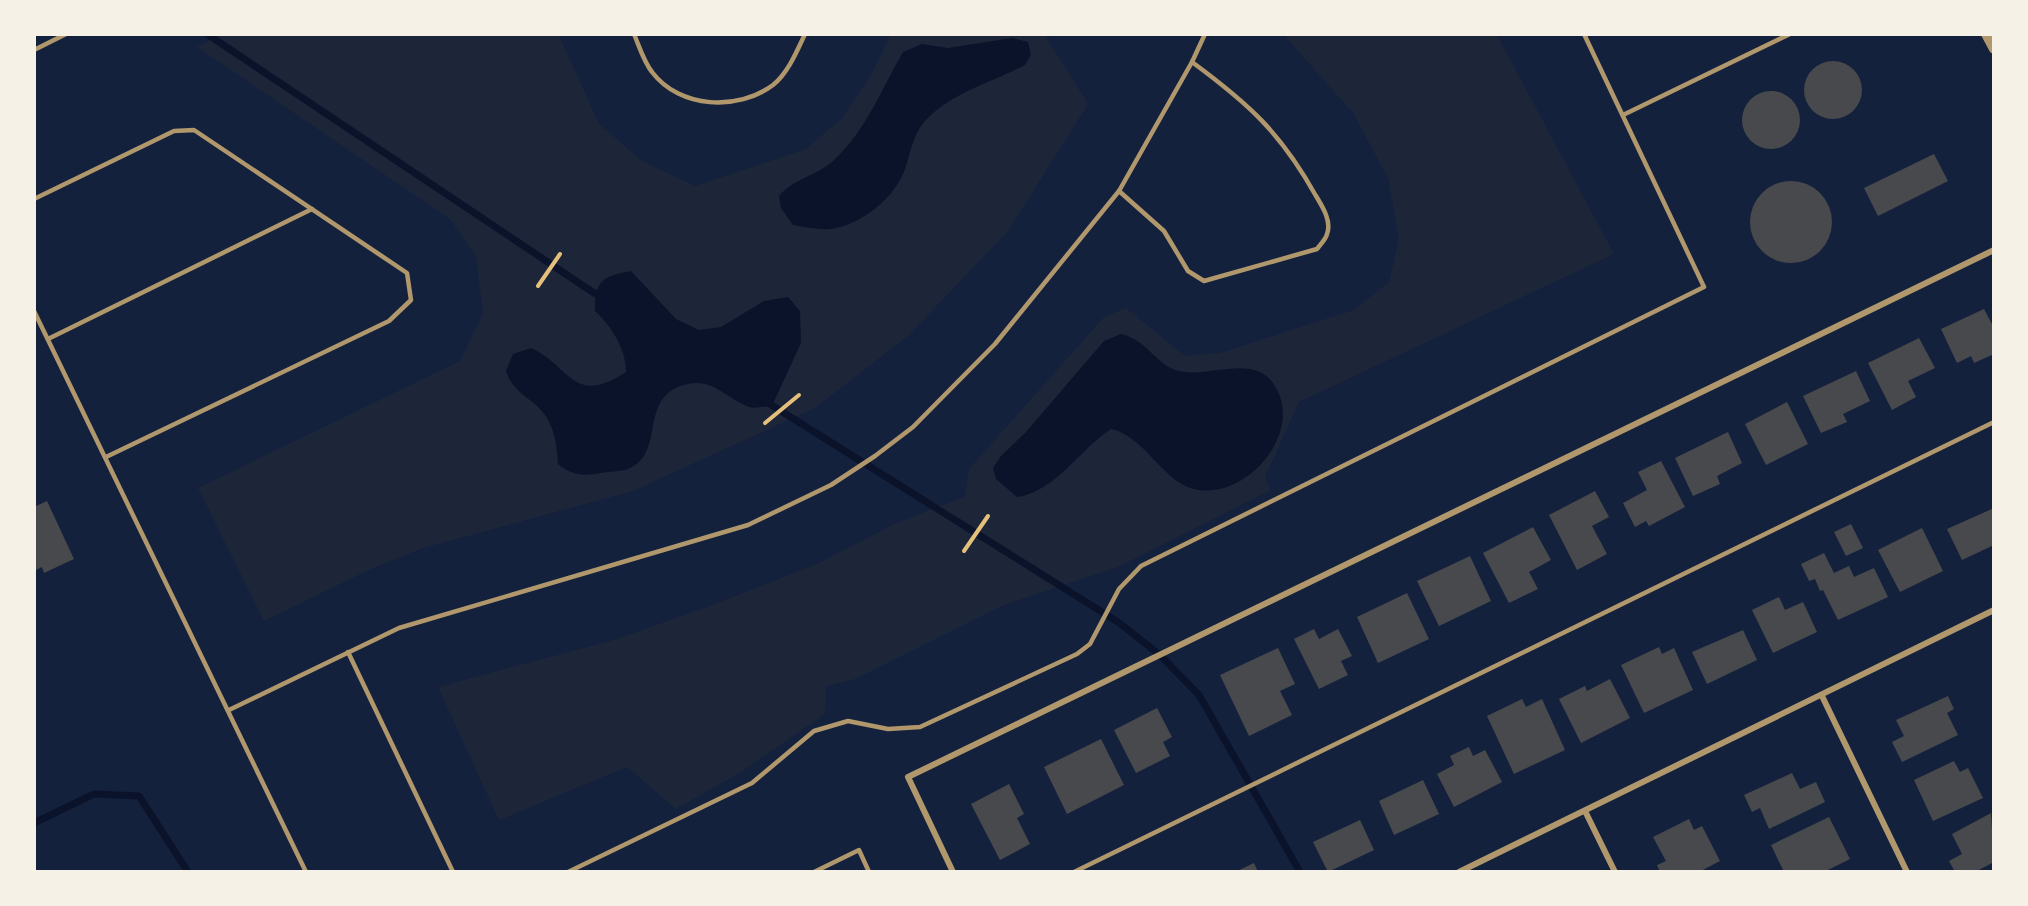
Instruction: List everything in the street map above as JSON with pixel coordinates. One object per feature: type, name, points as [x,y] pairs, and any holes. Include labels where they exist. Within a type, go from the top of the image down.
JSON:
[{"type":"street","points":[[1986,34],[1994,49]]},
{"type":"street","points":[[953,872],[908,777],[1994,250]]},
{"type":"street","points":[[1459,872],[1994,610]]},
{"type":"street","points":[[1822,696],[1907,872]]},
{"type":"street","points":[[1586,811],[1615,872]]},
{"type":"lane","points":[[34,50],[66,34]]},
{"type":"lane","points":[[634,34],[652,73],[679,94],[713,104],[744,101],[774,84],[793,59],[805,34]]},
{"type":"lane","points":[[229,710],[399,628],[748,525],[847,475],[875,456],[913,428],[995,344],[1119,191],[1192,62],[1204,34]]},
{"type":"lane","points":[[568,872],[752,783],[814,731],[848,721],[888,729],[920,727],[1077,654],[1090,644],[1119,589],[1141,566],[1704,287],[1584,34]]},
{"type":"lane","points":[[1623,115],[1790,34]]},
{"type":"lane","points":[[1119,191],[1164,231],[1188,271],[1204,281],[1317,249],[1328,234],[1326,215],[1301,169],[1272,128],[1234,93],[1192,62]]},
{"type":"lane","points":[[34,199],[174,131],[194,129],[406,273],[411,300],[389,321],[106,457]]},
{"type":"lane","points":[[48,339],[312,209]]},
{"type":"lane","points":[[34,311],[306,872]]},
{"type":"lane","points":[[1074,872],[1994,422]]},
{"type":"lane","points":[[348,652],[453,872]]},
{"type":"lane","points":[[814,872],[859,850],[869,872]]},
{"type":"path","points":[[538,286],[560,254]]},
{"type":"path","points":[[765,423],[799,395]]},
{"type":"path","points":[[964,551],[988,516]]},
{"type":"shaded area","points":[[222,34],[559,35],[599,124],[642,161],[695,186],[806,149],[842,118],[871,75],[890,36],[1045,35],[1088,104],[1008,231],[909,335],[815,408],[633,491],[423,548],[373,568],[264,621],[198,488],[460,361],[483,313],[476,256],[450,219],[197,47]]},
{"type":"shaded area","points":[[1284,35],[1497,35],[1614,254],[1299,402],[1265,477],[1271,490],[1118,567],[1004,605],[855,679],[826,686],[825,714],[741,772],[676,809],[627,767],[499,820],[438,687],[614,640],[710,606],[817,564],[896,523],[965,497],[969,469],[1104,317],[1126,308],[1185,356],[1220,353],[1354,310],[1389,282],[1399,239],[1388,178],[1353,113]]},
{"type":"shaded area","points":[[1012,38],[1028,42],[1031,55],[1025,65],[951,100],[929,117],[916,135],[900,180],[875,209],[841,227],[821,229],[793,225],[781,208],[779,196],[791,185],[826,166],[845,149],[864,123],[903,52],[922,44],[948,48]]},
{"type":"shaded area","points":[[631,271],[676,319],[699,330],[721,327],[764,301],[788,297],[800,311],[801,343],[772,406],[749,407],[715,388],[699,383],[678,387],[666,395],[659,404],[650,441],[639,462],[622,471],[589,475],[573,473],[558,464],[555,439],[546,417],[536,405],[514,387],[506,371],[513,354],[531,348],[583,385],[594,386],[608,382],[626,372],[621,347],[607,324],[595,311],[595,301],[596,293],[602,282],[613,275]]},
{"type":"shaded area","points":[[1121,334],[1143,345],[1160,361],[1173,369],[1198,372],[1239,368],[1263,374],[1273,383],[1281,401],[1283,420],[1278,439],[1254,471],[1237,483],[1218,489],[1199,490],[1187,487],[1175,480],[1135,441],[1111,429],[1055,479],[1031,493],[1017,497],[996,479],[993,468],[1001,456],[1026,432],[1104,341]]},
{"type":"building","points":[[1827,61],[1839,61],[1854,69],[1862,84],[1862,96],[1854,111],[1839,119],[1827,119],[1812,111],[1804,96],[1804,84],[1812,69]]},
{"type":"building","points":[[1765,91],[1777,91],[1792,99],[1800,114],[1800,126],[1792,141],[1777,149],[1765,149],[1750,141],[1742,126],[1742,114],[1750,99]]},
{"type":"building","points":[[1934,154],[1948,181],[1878,216],[1864,188]]},
{"type":"building","points":[[1783,181],[1799,181],[1814,188],[1825,199],[1832,214],[1829,238],[1820,251],[1799,263],[1783,263],[1768,256],[1757,245],[1750,230],[1750,214],[1757,199],[1768,188]]},
{"type":"building","points":[[1984,309],[1994,328],[1994,354],[1974,363],[1971,356],[1957,363],[1941,329]]},
{"type":"building","points":[[1919,338],[1935,368],[1908,381],[1916,397],[1892,410],[1868,363]]},
{"type":"building","points":[[1856,371],[1870,401],[1843,414],[1847,422],[1821,433],[1803,396]]},
{"type":"building","points":[[1787,402],[1808,444],[1766,465],[1745,424]]},
{"type":"building","points":[[1728,432],[1742,463],[1717,476],[1720,484],[1693,496],[1675,458]]},
{"type":"building","points":[[1661,461],[1685,507],[1649,526],[1646,521],[1635,527],[1623,503],[1647,490],[1638,472]]},
{"type":"building","points":[[1595,491],[1609,517],[1592,526],[1607,554],[1577,570],[1549,515]]},
{"type":"building","points":[[47,501],[74,559],[44,573],[42,567],[34,571],[34,507]]},
{"type":"building","points":[[1994,508],[1994,545],[1962,560],[1947,529]]},
{"type":"building","points":[[1851,524],[1863,548],[1846,556],[1834,532]]},
{"type":"building","points":[[1533,527],[1551,560],[1529,572],[1538,589],[1509,603],[1483,553]]},
{"type":"building","points":[[1922,528],[1943,571],[1900,592],[1878,550]]},
{"type":"building","points":[[1824,553],[1834,573],[1849,566],[1854,577],[1874,568],[1888,597],[1838,620],[1823,590],[1820,591],[1815,579],[1809,581],[1801,564]]},
{"type":"building","points":[[1470,556],[1491,601],[1439,626],[1417,581]]},
{"type":"building","points":[[1407,593],[1429,639],[1378,663],[1357,617]]},
{"type":"building","points":[[1779,597],[1785,610],[1803,602],[1817,632],[1773,653],[1752,610]]},
{"type":"building","points":[[1314,629],[1319,639],[1338,629],[1352,656],[1341,661],[1348,675],[1319,689],[1294,639]]},
{"type":"building","points":[[1743,630],[1757,660],[1707,684],[1692,652]]},
{"type":"building","points":[[1659,647],[1662,654],[1674,648],[1693,690],[1644,713],[1621,665]]},
{"type":"building","points":[[1278,648],[1295,684],[1280,691],[1292,715],[1249,736],[1220,675]]},
{"type":"building","points":[[1610,679],[1630,718],[1581,743],[1559,699],[1585,686],[1587,691]]},
{"type":"building","points":[[1948,696],[1954,709],[1947,713],[1958,735],[1902,762],[1892,742],[1904,736],[1896,720]]},
{"type":"building","points":[[1522,699],[1526,707],[1542,699],[1565,750],[1514,774],[1487,716]]},
{"type":"building","points":[[1157,708],[1172,737],[1163,742],[1170,756],[1136,773],[1114,730]]},
{"type":"building","points":[[1101,739],[1124,785],[1067,814],[1044,767]]},
{"type":"building","points":[[1469,747],[1473,756],[1485,750],[1502,782],[1454,807],[1437,774],[1454,765],[1450,756]]},
{"type":"building","points":[[1954,761],[1960,772],[1968,768],[1983,798],[1933,821],[1914,780]]},
{"type":"building","points":[[1792,773],[1800,789],[1816,782],[1825,802],[1769,829],[1760,808],[1752,812],[1744,795]]},
{"type":"building","points":[[1423,780],[1439,814],[1394,835],[1379,801]]},
{"type":"building","points":[[1009,784],[1024,814],[1017,818],[1030,844],[1000,860],[971,804]]},
{"type":"building","points":[[1991,813],[1994,862],[1975,872],[1955,872],[1949,861],[1962,854],[1952,834]]},
{"type":"building","points":[[1829,817],[1850,859],[1824,872],[1784,872],[1771,845]]},
{"type":"building","points":[[1689,819],[1694,830],[1702,826],[1720,861],[1699,872],[1660,872],[1657,865],[1666,861],[1653,837]]},
{"type":"building","points":[[1360,820],[1374,850],[1328,872],[1313,842]]},
{"type":"building","points":[[1254,863],[1258,872],[1235,872]]},
{"type":"waterway","points":[[207,34],[594,293],[602,295]]},
{"type":"waterway","points":[[765,401],[1118,622],[1160,655],[1199,695],[1300,872]]},
{"type":"waterway","points":[[34,823],[94,794],[139,796],[188,872]]}]
